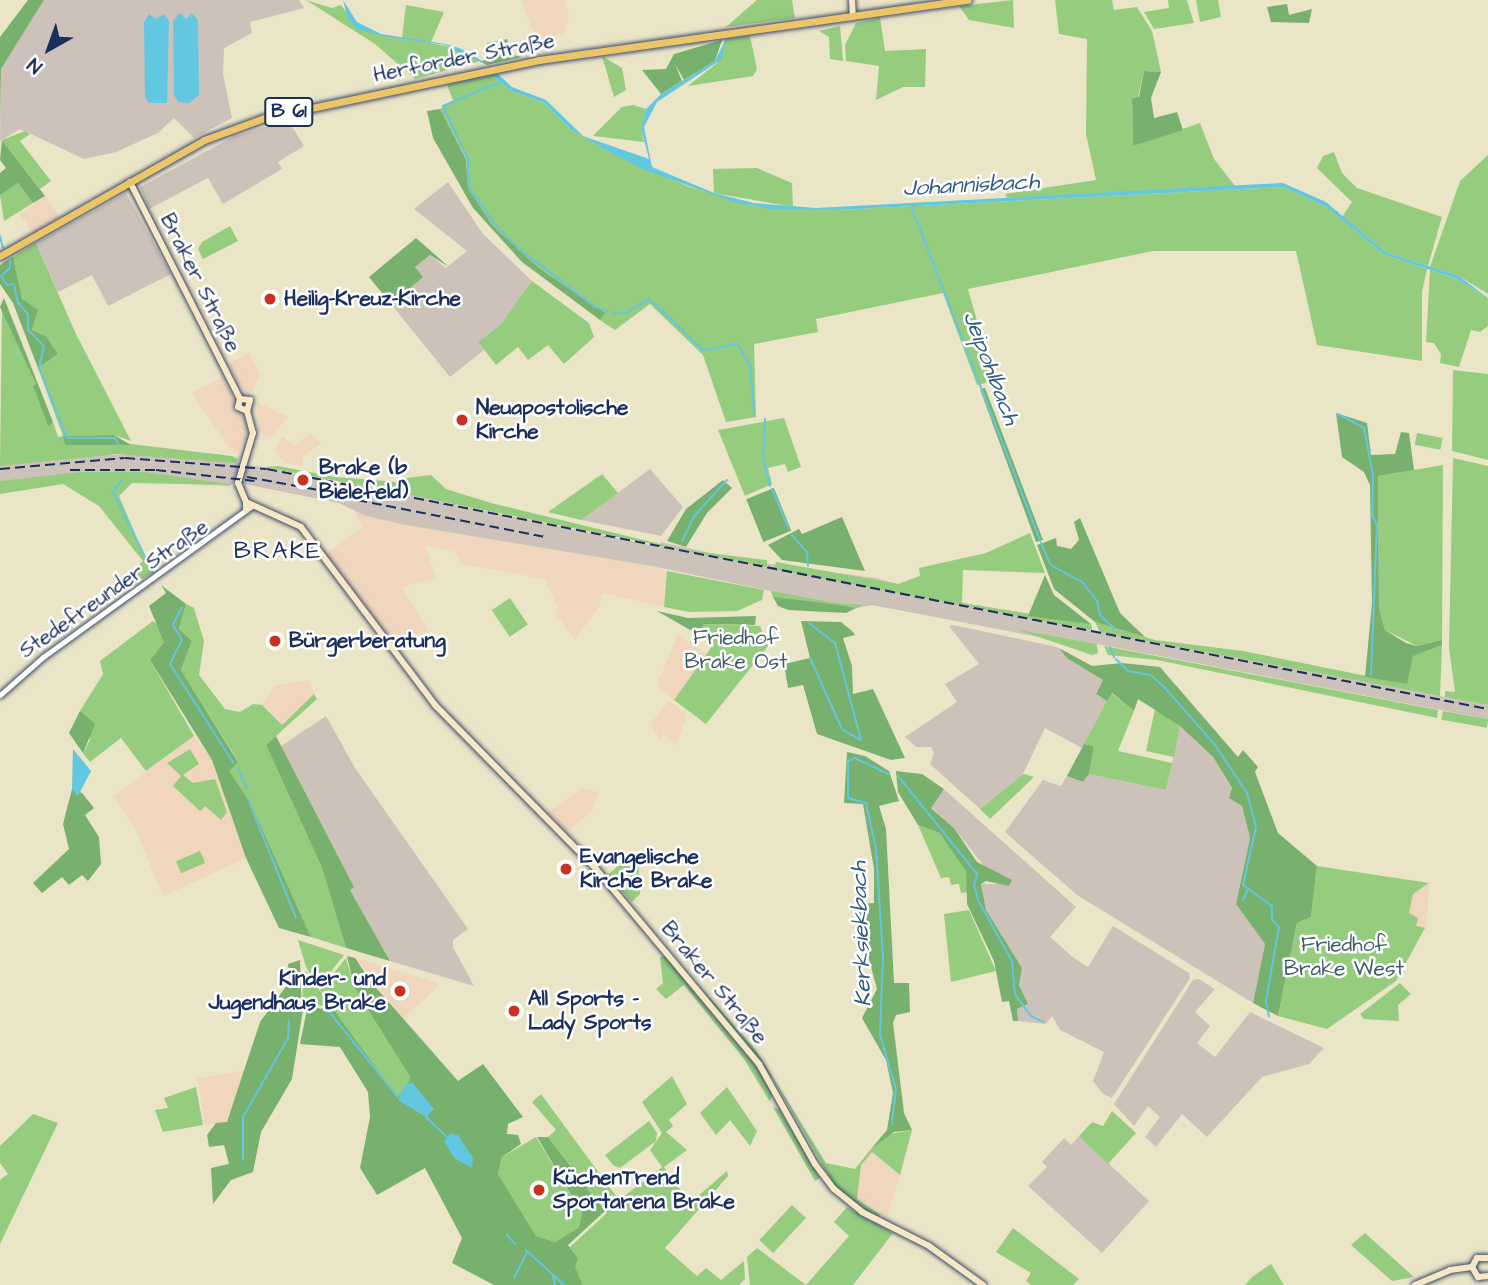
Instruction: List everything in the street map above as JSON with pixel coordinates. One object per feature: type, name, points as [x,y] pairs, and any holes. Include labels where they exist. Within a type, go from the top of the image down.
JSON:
[{"type":"main road","points":[[852,0],[853,17]]},
{"type":"main road","name":"Herforder Straße","points":[[0,256],[214,135],[253,121],[480,70],[968,0]]},
{"type":"main road","name":"Braker Straße","points":[[130,183],[240,400],[250,400],[247,411],[253,433],[238,483],[250,508],[301,527],[442,713],[596,869],[759,1064],[815,1164],[834,1189],[862,1212],[929,1246],[983,1285]]},
{"type":"main road","points":[[1472,1267],[1477,1258],[1488,1258]]},
{"type":"main road","points":[[1472,1267],[1478,1277],[1488,1276]]},
{"type":"main road","points":[[1415,1285],[1450,1270],[1472,1267]]},
{"type":"street","name":"Stedefreunder Straße","points":[[0,695],[43,657],[250,508]]},
{"type":"shaded area","points":[[44,0],[299,0],[304,8],[250,22],[252,33],[224,48],[223,74],[232,118],[194,138],[174,118],[158,133],[116,152],[84,159],[20,129],[0,141],[1,69]]},
{"type":"shaded area","points":[[521,0],[564,0],[569,16],[564,33],[537,43]]},
{"type":"shaded area","points":[[288,120],[304,146],[278,162],[282,169],[223,204],[208,178],[149,209],[140,187],[235,136]]},
{"type":"shaded area","points":[[448,182],[483,234],[532,281],[501,324],[478,342],[484,350],[450,377],[391,304],[423,277],[415,267],[430,255],[446,268],[467,251],[414,209]]},
{"type":"shaded area","points":[[126,193],[171,274],[108,306],[92,275],[58,292],[36,243]]},
{"type":"shaded area","points":[[45,196],[60,217],[35,235],[20,214]]},
{"type":"shaded area","points":[[249,352],[260,374],[253,390],[246,394],[228,365]]},
{"type":"shaded area","points":[[223,377],[249,430],[238,453],[233,453],[192,393]]},
{"type":"shaded area","points":[[257,402],[288,417],[270,438],[259,432]]},
{"type":"shaded area","points":[[310,433],[321,443],[303,457],[303,466],[285,463],[275,451],[282,436],[295,446]]},
{"type":"shaded area","points":[[156,454],[223,460],[394,492],[397,479],[406,481],[404,494],[490,512],[659,547],[661,542],[741,560],[875,578],[898,584],[896,592],[1091,624],[1092,630],[1488,705],[1488,719],[1097,644],[1098,653],[1092,655],[1044,638],[872,605],[856,608],[773,597],[771,591],[651,566],[406,525],[366,516],[339,503],[234,482],[229,486],[58,478],[0,485],[0,466],[90,455]]},
{"type":"shaded area","points":[[650,469],[683,507],[661,536],[581,520]]},
{"type":"shaded area","points":[[352,508],[407,525],[651,566],[667,571],[664,607],[602,593],[600,605],[575,640],[555,613],[558,608],[544,579],[461,564],[455,552],[425,545],[436,578],[402,587],[428,630],[400,652],[326,554],[362,527]]},
{"type":"shaded area","points":[[949,626],[1057,647],[1103,680],[1096,694],[1107,701],[1082,748],[1045,728],[1022,776],[980,809],[930,764],[934,753],[931,747],[916,747],[905,737],[957,702],[945,684],[979,664]]},
{"type":"shaded area","points":[[678,634],[707,654],[674,700],[659,688],[658,682]]},
{"type":"shaded area","points":[[309,680],[314,694],[282,726],[262,705],[274,686]]},
{"type":"shaded area","points":[[669,701],[687,714],[676,746],[664,734],[660,739],[650,724]]},
{"type":"shaded area","points":[[326,716],[355,768],[468,929],[453,940],[453,947],[474,986],[390,961],[350,890],[354,887],[281,746]]},
{"type":"shaded area","points":[[1180,726],[1213,757],[1242,806],[1250,838],[1236,904],[1265,944],[1253,1003],[1077,895],[1005,832],[1043,780],[1061,786],[1067,776],[1083,782],[1089,774],[1166,790]]},
{"type":"shaded area","points":[[194,736],[212,760],[246,858],[163,896],[135,828],[114,796]]},
{"type":"shaded area","points":[[582,788],[598,792],[592,810],[568,832],[548,813]]},
{"type":"shaded area","points":[[944,789],[1076,907],[1050,937],[1074,958],[1088,967],[1113,926],[1189,973],[1190,978],[1112,1098],[1103,1094],[1093,1081],[1104,1052],[1060,1030],[1052,1016],[1046,1024],[1018,1021],[1017,1009],[1028,1004],[1019,985],[1022,968],[986,910],[981,884],[998,884],[954,828],[931,807]]},
{"type":"shaded area","points":[[1429,883],[1425,928],[1416,926],[1416,917],[1409,914],[1413,894]]},
{"type":"shaded area","points":[[355,958],[438,983],[438,986],[403,1019]]},
{"type":"shaded area","points":[[1199,979],[1215,989],[1195,1012],[1210,1026],[1197,1043],[1215,1057],[1250,1012],[1324,1048],[1309,1064],[1262,1077],[1207,1137],[1182,1114],[1156,1147],[1145,1137],[1160,1117],[1148,1106],[1134,1126],[1114,1104],[1193,980]]},
{"type":"shaded area","points":[[247,1070],[227,1122],[205,1125],[197,1078]]},
{"type":"shaded area","points":[[1079,1136],[1149,1201],[1102,1253],[1028,1186],[1047,1167],[1042,1162],[1064,1138],[1071,1145]]},
{"type":"shaded area","points":[[871,1152],[900,1175],[887,1218],[857,1199],[861,1165]]},
{"type":"green space","points":[[28,0],[44,0],[1,69],[0,123],[0,37]]},
{"type":"green space","points":[[306,0],[332,8],[341,5],[360,30],[365,28],[387,37],[418,41],[402,38],[406,5],[444,12],[431,42],[419,41],[456,48],[480,61],[415,79],[375,44]]},
{"type":"green space","points":[[757,0],[792,0],[795,18],[726,27]]},
{"type":"green space","points":[[1013,0],[1014,28],[969,20],[959,6]]},
{"type":"green space","points":[[1055,0],[1112,0],[1114,10],[1137,7],[1152,31],[1161,72],[1144,71],[1138,97],[1132,98],[1133,146],[1200,123],[1214,159],[1235,186],[1008,200],[1005,194],[1096,180],[1086,134],[1087,39],[1059,34]]},
{"type":"green space","points":[[1168,0],[1187,0],[1194,23],[1154,29],[1144,12],[1169,8]]},
{"type":"green space","points":[[1196,0],[1218,0],[1221,17],[1200,22]]},
{"type":"green space","points":[[1287,4],[1289,15],[1312,9],[1309,23],[1271,22],[1267,7]]},
{"type":"green space","points":[[880,18],[885,51],[926,49],[925,87],[903,87],[876,100],[879,66],[846,61],[845,45],[856,23]]},
{"type":"green space","points":[[840,26],[843,61],[830,59],[829,37],[819,31]]},
{"type":"green space","points":[[750,36],[757,69],[753,76],[688,86],[717,63],[726,39]]},
{"type":"green space","points":[[507,39],[513,55],[522,57],[487,65],[481,61],[494,58],[487,43]]},
{"type":"green space","points":[[722,40],[715,61],[684,80],[675,64],[682,81],[661,94],[642,70],[666,69],[674,54]]},
{"type":"green space","points":[[602,56],[622,68],[626,90],[614,97]]},
{"type":"green space","points":[[1144,71],[1161,72],[1151,98],[1154,118],[1177,112],[1183,130],[1133,146],[1132,98],[1139,97]]},
{"type":"green space","points":[[491,74],[510,90],[544,103],[570,129],[602,148],[687,186],[754,206],[838,210],[1283,187],[1325,206],[1383,254],[1427,269],[1422,292],[1422,361],[1317,345],[1296,251],[1153,251],[968,289],[994,381],[977,385],[943,293],[816,319],[818,332],[754,344],[756,417],[726,422],[703,355],[650,304],[615,330],[600,320],[604,313],[539,268],[493,226],[468,188],[466,158],[440,109],[453,100],[447,85]]},
{"type":"green space","points":[[633,105],[646,109],[641,128],[644,142],[593,136],[622,107]]},
{"type":"green space","points":[[440,109],[466,159],[468,188],[493,226],[539,268],[605,313],[600,320],[522,262],[473,208],[433,138],[427,111]]},
{"type":"green space","points":[[25,131],[30,134],[20,141],[51,181],[40,189],[2,140]]},
{"type":"green space","points":[[2,140],[45,196],[33,203],[18,183],[0,195],[0,173],[6,168],[0,160]]},
{"type":"green space","points":[[1334,152],[1342,173],[1357,188],[1442,217],[1428,266],[1385,252],[1342,217],[1352,202],[1317,168],[1323,156]]},
{"type":"green space","points":[[1488,155],[1488,294],[1459,276],[1430,267],[1460,181]]},
{"type":"green space","points":[[757,168],[792,183],[793,207],[714,193],[713,169]]},
{"type":"green space","points":[[18,183],[33,203],[4,221],[0,195]]},
{"type":"green space","points":[[230,226],[238,241],[203,259],[198,249],[202,242]]},
{"type":"green space","points":[[416,238],[449,267],[430,255],[415,267],[423,277],[391,304],[369,277]]},
{"type":"green space","points":[[36,243],[76,334],[131,441],[114,435],[63,436],[38,368],[58,354],[46,336],[32,330],[37,313],[22,299],[13,258],[0,265]]},
{"type":"green space","points":[[13,257],[22,299],[38,310],[32,330],[46,336],[58,354],[38,368],[13,303],[0,284],[0,265]]},
{"type":"green space","points":[[1430,270],[1457,279],[1488,298],[1488,326],[1480,332],[1471,330],[1459,367],[1440,363],[1441,354],[1434,343],[1426,342]]},
{"type":"green space","points":[[532,281],[589,323],[594,337],[564,364],[548,345],[528,360],[518,347],[496,365],[478,342],[501,324]]},
{"type":"green space","points":[[4,298],[53,422],[48,426],[33,386],[36,384],[0,307]]},
{"type":"green space","points":[[2,306],[36,384],[33,386],[48,425],[53,422],[58,437],[232,456],[238,459],[236,463],[117,454],[0,466]]},
{"type":"green space","points":[[1453,370],[1488,374],[1488,460],[1452,451]]},
{"type":"green space","points":[[985,388],[1043,540],[1036,542],[980,389]]},
{"type":"green space","points":[[1336,413],[1367,423],[1371,455],[1395,454],[1401,432],[1409,433],[1414,470],[1378,476],[1379,609],[1385,630],[1406,643],[1417,646],[1442,640],[1442,645],[1413,656],[1407,684],[1365,677],[1372,603],[1370,485],[1364,472],[1342,457]]},
{"type":"green space","points":[[784,418],[801,467],[788,472],[785,464],[768,468],[772,484],[745,496],[718,430]]},
{"type":"green space","points":[[1417,433],[1443,438],[1440,450],[1415,445]]},
{"type":"green space","points":[[114,435],[131,445],[65,445],[63,436]]},
{"type":"green space","points":[[1453,458],[1488,466],[1488,705],[1445,697],[1445,691],[1455,692],[1449,648]]},
{"type":"green space","points":[[1443,465],[1442,640],[1417,646],[1385,630],[1379,609],[1378,476]]},
{"type":"green space","points":[[278,466],[335,477],[397,482],[395,492],[264,467]]},
{"type":"green space","points":[[81,472],[145,472],[234,485],[132,483],[119,496],[152,573],[138,581],[128,575],[143,561],[99,506],[63,484],[0,494],[0,481]]},
{"type":"green space","points":[[602,474],[618,493],[581,520],[548,512]]},
{"type":"green space","points":[[431,475],[446,489],[491,503],[685,550],[767,560],[767,567],[404,494],[406,478]]},
{"type":"green space","points":[[723,480],[732,488],[707,513],[686,547],[667,541],[686,509]]},
{"type":"green space","points":[[774,488],[791,531],[763,542],[746,499]]},
{"type":"green space","points":[[842,517],[865,571],[782,560],[768,545],[799,529],[802,534]]},
{"type":"green space","points":[[1080,518],[1120,613],[1145,637],[1095,622],[1054,589],[1037,545],[1056,538],[1057,546],[1071,549],[1079,540],[1074,522]]},
{"type":"green space","points":[[1030,533],[1045,573],[963,570],[962,603],[1091,624],[1092,630],[774,569],[776,562],[898,584],[920,576],[919,568],[986,553]]},
{"type":"green space","points":[[667,571],[764,590],[762,600],[737,611],[689,612],[664,607]]},
{"type":"green space","points":[[1045,575],[1054,595],[1091,624],[1028,616]]},
{"type":"green space","points":[[161,585],[186,604],[179,629],[192,641],[181,670],[238,762],[229,771],[251,804],[311,937],[279,928],[246,858],[212,760],[150,660],[164,642],[149,606],[166,593]]},
{"type":"green space","points":[[771,591],[835,603],[864,605],[856,608],[773,597]]},
{"type":"green space","points":[[773,597],[856,608],[846,613],[788,610],[778,606]]},
{"type":"green space","points":[[510,598],[528,625],[510,637],[492,610]]},
{"type":"green space","points":[[186,604],[194,608],[204,641],[199,675],[225,709],[240,712],[253,704],[262,705],[282,725],[314,694],[317,699],[266,745],[322,868],[346,948],[311,937],[251,804],[228,771],[238,761],[181,670],[192,641],[179,629]]},
{"type":"green space","points":[[657,611],[688,618],[756,616],[755,625],[704,624],[699,635]]},
{"type":"green space","points":[[153,621],[162,628],[164,642],[150,660],[194,736],[146,771],[121,738],[90,762],[83,753],[90,740],[80,711],[103,674],[100,661]]},
{"type":"green space","points":[[801,621],[841,622],[852,631],[855,635],[843,638],[852,666],[853,694],[873,689],[905,758],[891,760],[817,734],[803,685],[788,688],[784,664],[810,658]]},
{"type":"green space","points":[[1095,622],[1155,640],[1243,651],[1406,684],[1413,655],[1442,645],[1440,696],[1100,632]]},
{"type":"green space","name":"Friedhof Brake Ost","points":[[704,624],[760,626],[768,646],[706,724],[674,700],[713,645],[699,635]]},
{"type":"green space","points":[[1015,629],[1096,644],[1098,653],[1092,655]]},
{"type":"green space","points":[[1104,646],[1438,710],[1437,718],[1157,660],[1108,655]]},
{"type":"green space","points":[[1059,648],[1092,666],[1122,663],[1160,667],[1238,757],[1243,750],[1258,767],[1255,772],[1278,833],[1317,866],[1311,917],[1297,923],[1278,1016],[1253,1003],[1265,944],[1236,904],[1250,838],[1242,806],[1229,798],[1232,788],[1213,757],[1180,726],[1138,699],[1134,711],[1112,693],[1107,701],[1096,694],[1103,680],[1067,658]]},
{"type":"green space","points":[[1111,693],[1134,711],[1118,751],[1172,763],[1166,790],[1089,774],[1094,746],[1084,744]]},
{"type":"green space","points":[[1155,709],[1180,726],[1174,757],[1146,751]]},
{"type":"green space","points":[[80,711],[95,724],[83,753],[69,733]]},
{"type":"green space","points":[[1443,711],[1488,719],[1487,728],[1441,720]]},
{"type":"green space","points":[[276,736],[354,887],[350,890],[390,961],[346,948],[322,868],[266,745]]},
{"type":"green space","points":[[1084,744],[1094,746],[1089,774],[1083,782],[1067,776]]},
{"type":"green space","points":[[190,749],[199,764],[183,775],[193,783],[215,779],[227,812],[221,820],[205,806],[200,811],[173,786],[181,776],[167,763]]},
{"type":"green space","points":[[847,752],[865,756],[889,771],[899,801],[879,806],[886,829],[894,983],[909,983],[910,1012],[896,1015],[893,1023],[904,1113],[912,1130],[894,1132],[871,1149],[887,1130],[893,1093],[886,1060],[862,1018],[877,989],[854,904],[874,903],[874,869],[863,804],[844,803]]},
{"type":"green space","points":[[896,771],[922,774],[944,789],[931,808],[954,828],[977,862],[1012,880],[1009,886],[986,881],[981,884],[986,910],[1022,968],[1019,985],[1028,1004],[1017,1009],[1018,1021],[1013,1021],[1009,1001],[1002,1002],[994,961],[967,904],[966,871],[940,833],[918,825],[898,792]]},
{"type":"green space","points":[[1024,774],[1034,777],[990,819],[980,809]]},
{"type":"green space","points":[[72,789],[82,793],[94,808],[85,815],[99,837],[101,864],[88,881],[82,875],[69,885],[62,877],[42,893],[33,883],[69,849],[63,824]]},
{"type":"green space","points":[[918,825],[940,833],[957,854],[966,871],[968,892],[961,893],[959,884],[951,885],[949,877],[941,878]]},
{"type":"green space","points":[[200,851],[205,863],[181,873],[176,861]]},
{"type":"green space","points":[[632,853],[638,853],[640,894],[632,902],[607,876]]},
{"type":"green space","name":"Friedhof Brake West","points":[[1317,866],[1429,883],[1413,894],[1409,913],[1418,918],[1416,926],[1425,928],[1396,981],[1327,1029],[1278,1016],[1297,923],[1311,917]]},
{"type":"green space","points":[[969,910],[996,971],[951,982],[944,914]]},
{"type":"green space","points":[[298,940],[344,955],[318,988],[306,967]]},
{"type":"green space","points":[[347,956],[355,958],[371,982],[458,1081],[483,1064],[523,1117],[508,1124],[507,1134],[518,1135],[521,1144],[502,1157],[498,1174],[536,1236],[555,1242],[579,1227],[582,1213],[537,1137],[548,1137],[605,1211],[568,1245],[578,1258],[575,1267],[583,1285],[494,1285],[452,1263],[462,1238],[425,1168],[377,1195],[360,1168],[370,1117],[368,1092],[340,1047],[300,1044],[308,1004],[321,1009],[330,1005],[398,1098],[411,1078],[354,987]]},
{"type":"green space","points":[[665,956],[759,1070],[773,1092],[770,1102],[744,1059],[684,985],[666,999],[656,989],[663,983],[660,957]]},
{"type":"green space","points":[[346,958],[354,987],[412,1078],[398,1099],[328,1007],[307,1003],[302,1016],[303,973],[306,971],[330,1005],[320,990]]},
{"type":"green space","points":[[300,960],[302,1016],[292,1079],[261,1132],[253,1172],[231,1180],[213,1204],[211,1168],[229,1164],[224,1145],[209,1147],[207,1135],[216,1123],[227,1122],[260,1022],[290,981],[288,964]]},
{"type":"green space","points":[[695,981],[756,1050],[826,1163],[855,1169],[871,1149],[890,1134],[912,1130],[900,1175],[872,1152],[861,1165],[857,1199],[881,1215],[876,1217],[855,1204],[834,1185],[773,1079]]},
{"type":"green space","points":[[1400,983],[1411,994],[1398,1005],[1399,1021],[1364,1019],[1360,1014]]},
{"type":"green space","points":[[672,1076],[687,1104],[669,1120],[673,1126],[666,1132],[687,1150],[664,1167],[690,1203],[727,1171],[728,1176],[665,1248],[697,1276],[706,1268],[721,1280],[744,1261],[745,1279],[739,1285],[583,1285],[574,1266],[578,1258],[570,1247],[607,1213],[548,1137],[556,1130],[532,1102],[541,1094],[619,1200],[662,1167],[650,1150],[662,1133],[642,1102]]},
{"type":"green space","points":[[196,1087],[203,1125],[163,1132],[155,1110],[168,1108],[164,1098]]},
{"type":"green space","points":[[727,1087],[757,1131],[750,1146],[730,1120],[716,1135],[700,1113]]},
{"type":"green space","points":[[773,1107],[779,1109],[820,1178],[815,1181]]},
{"type":"green space","points":[[1112,1111],[1136,1133],[1108,1164],[1079,1136],[1092,1122],[1103,1126]]},
{"type":"green space","points":[[33,1114],[58,1123],[0,1244],[0,1180],[8,1174],[0,1163],[0,1146]]},
{"type":"green space","points":[[649,1121],[657,1133],[656,1141],[620,1168],[614,1166],[605,1155]]},
{"type":"green space","name":"KüchenTrend Sportarena Brake","points":[[536,1137],[582,1213],[579,1227],[555,1242],[536,1236],[498,1174],[502,1157]]},
{"type":"green space","points":[[792,1205],[806,1218],[773,1253],[759,1240]]},
{"type":"green space","points":[[847,1207],[893,1233],[853,1285],[806,1285],[849,1236],[834,1222]]},
{"type":"green space","points":[[1013,1228],[1079,1279],[1073,1285],[1031,1285],[1026,1281],[1031,1273],[996,1252]]},
{"type":"green space","points":[[1365,1233],[1414,1277],[1392,1281],[1351,1245]]},
{"type":"green space","points":[[757,1248],[806,1285],[750,1285],[747,1257]]},
{"type":"green space","points":[[1271,1264],[1284,1285],[1245,1285],[1252,1277]]},
{"type":"water","points":[[343,0],[357,22],[381,34],[445,44],[456,47],[471,53],[487,65],[445,45],[387,37],[357,29],[348,19]]},
{"type":"water","points":[[180,13],[186,19],[192,13],[198,21],[199,95],[189,103],[178,102],[174,95],[173,21]]},
{"type":"water","points":[[149,14],[156,19],[164,14],[169,21],[167,103],[149,103],[145,97],[144,22]]},
{"type":"water","points":[[726,39],[722,59],[657,102],[644,127],[652,167],[714,193],[754,203],[816,208],[1283,183],[1326,202],[1385,252],[1459,276],[1488,298],[1457,279],[1383,254],[1325,206],[1283,187],[838,210],[771,209],[734,202],[645,170],[602,148],[570,129],[544,103],[510,90],[491,74],[497,73],[512,87],[546,100],[583,136],[649,159],[641,128],[646,109],[661,94],[715,61]]},
{"type":"water","points":[[73,749],[91,771],[78,796],[72,789]]},
{"type":"water","points":[[412,1082],[434,1109],[426,1117],[398,1100],[405,1085]]},
{"type":"water","points":[[450,1134],[458,1135],[473,1158],[472,1168],[454,1158],[444,1141]]},
{"type":"waterway","name":"Kerksiekbach","points":[[500,82],[443,106],[468,159],[469,187],[496,226],[518,248],[595,307],[608,311]]},
{"type":"waterway","name":"Jeipohlbach","points":[[911,206],[1040,541]]},
{"type":"waterway","points":[[0,236],[3,248]]},
{"type":"waterway","points":[[10,259],[10,268],[1,276],[7,285],[14,284],[18,303],[28,314],[28,330],[44,346],[39,368],[67,438],[115,438],[118,444]]},
{"type":"waterway","name":"Kerksiekbach","points":[[614,313],[626,313],[649,299],[703,350],[738,344],[750,366],[754,413]]},
{"type":"waterway","points":[[1338,414],[1364,428],[1373,476],[1372,515],[1377,525],[1371,675]]},
{"type":"waterway","name":"Kerksiekbach","points":[[765,419],[763,458],[770,486]]},
{"type":"waterway","points":[[122,480],[113,492],[153,573]]},
{"type":"waterway","points":[[682,541],[694,516],[727,480]]},
{"type":"waterway","name":"Kerksiekbach","points":[[772,489],[789,529]]},
{"type":"waterway","name":"Kerksiekbach","points":[[792,535],[807,552],[808,566]]},
{"type":"waterway","name":"Jeipohlbach","points":[[1041,543],[1051,565],[1083,583],[1097,601],[1100,615],[1114,628]]},
{"type":"waterway","points":[[182,607],[173,625],[182,640],[170,664],[233,762]]},
{"type":"waterway","name":"Kerksiekbach","points":[[809,623],[835,643],[861,740]]},
{"type":"waterway","name":"Jeipohlbach","points":[[1110,647],[1114,657]]},
{"type":"waterway","points":[[810,658],[842,729],[860,740]]},
{"type":"waterway","name":"Jeipohlbach","points":[[1116,659],[1128,671],[1151,675],[1166,689],[1215,745],[1247,793],[1256,827],[1243,885],[1272,906],[1272,920],[1279,927],[1266,1001],[1269,1017]]},
{"type":"waterway","name":"Kerksiekbach","points":[[888,774],[855,758],[848,761],[848,798],[866,803],[876,849],[883,957],[880,1035],[896,1089],[892,1124]]},
{"type":"waterway","points":[[238,768],[247,789]]},
{"type":"waterway","points":[[898,776],[977,874],[974,885],[979,902],[1012,961],[1015,994],[1031,1016],[1044,1022]]},
{"type":"waterway","points":[[248,799],[296,918]]},
{"type":"waterway","points":[[1243,900],[1248,889]]},
{"type":"waterway","points":[[327,1009],[397,1096]]},
{"type":"waterway","points":[[243,1160],[243,1117],[288,1038],[289,1021]]},
{"type":"waterway","points":[[426,1117],[447,1137]]},
{"type":"waterway","points":[[507,1235],[515,1244]]},
{"type":"waterway","points":[[526,1250],[564,1285]]},
{"type":"waterway","points":[[514,1278],[527,1252]]},
{"type":"waterway","points":[[553,1276],[555,1285]]},
{"type":"railway","points":[[0,469],[125,458],[267,469],[1488,709]]},
{"type":"railway","points":[[70,470],[156,470],[254,481]]},
{"type":"railway","points":[[247,477],[368,499]]},
{"type":"railway","points":[[357,500],[546,537]]},
{"type":"place","name":"Heilig-Kreuz-Kirche","points":[[270,299]]},
{"type":"place","name":"Neuapostolische Kirche","points":[[462,420]]},
{"type":"place","name":"Brake (b Bielefeld)","points":[[303,480]]},
{"type":"place","name":"Bürgerberatung","points":[[275,641]]},
{"type":"place","name":"Evangelische Kirche Brake","points":[[566,869]]},
{"type":"place","name":"Kinder- und Jugendhaus Brake","points":[[400,991]]},
{"type":"place","name":"All Sports – Lady Sports","points":[[514,1011]]},
{"type":"place","name":"KüchenTrend Sportarena Brake","points":[[539,1190]]},
{"type":"district","name":"BRAKE","points":[[278,552]]},
{"type":"water label","name":"Johannisbach","points":[[971,185]]}]
